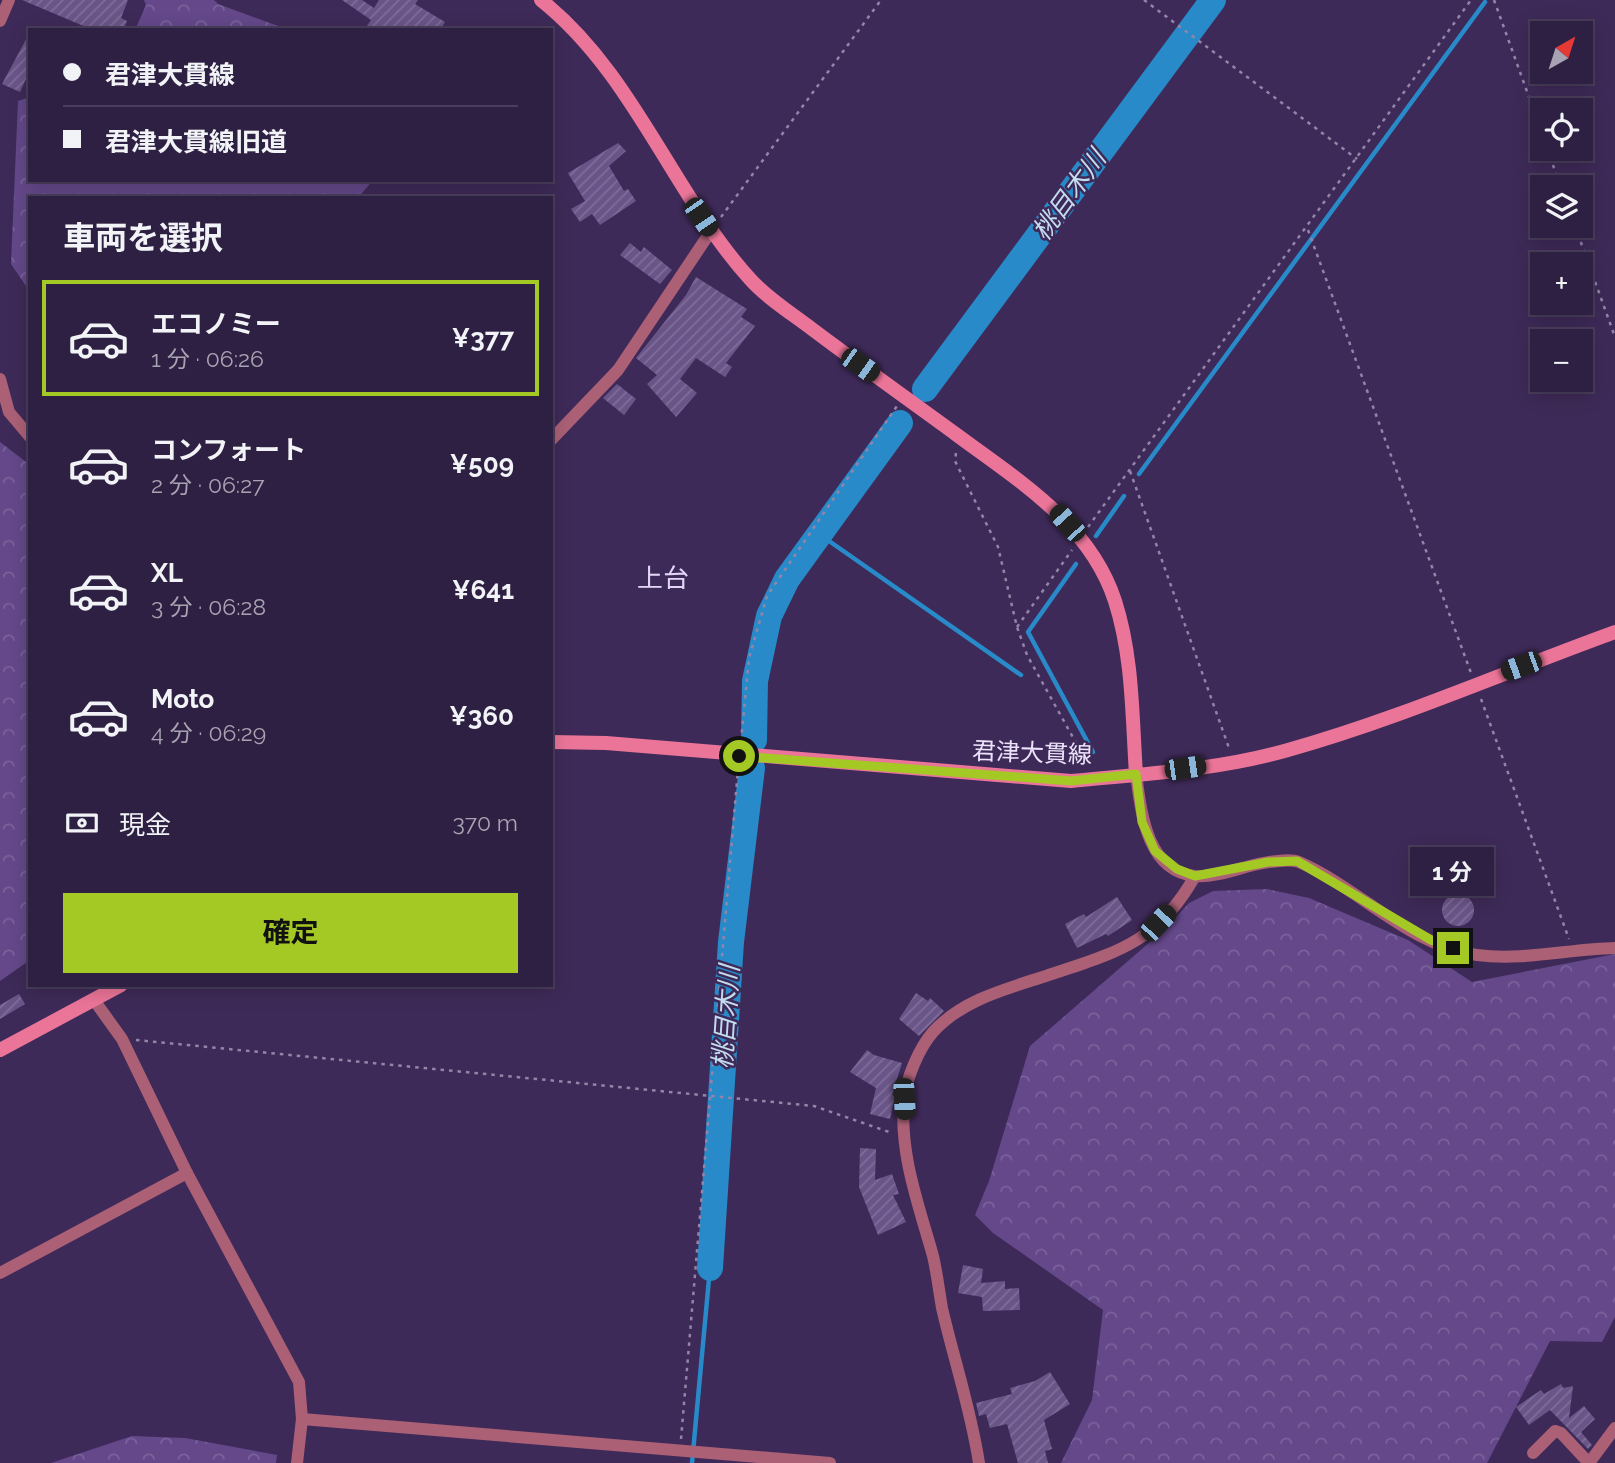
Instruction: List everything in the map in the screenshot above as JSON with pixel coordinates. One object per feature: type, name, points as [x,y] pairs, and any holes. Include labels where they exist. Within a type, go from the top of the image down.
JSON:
[{"type":"main road","points":[[541,0],[610,72],[711,231],[752,281],[1054,509],[1080,538],[1107,582],[1129,652],[1136,774]]},
{"type":"main road","name":"君津大貫線","points":[[553,742],[606,743],[739,756],[1071,781],[1234,761],[1286,751],[1349,731],[1615,632]]},
{"type":"main road","points":[[0,1050],[117,987]]},
{"type":"street","points":[[0,22],[9,0]]},
{"type":"street","points":[[553,438],[618,370],[711,231]]},
{"type":"street","points":[[0,379],[9,412],[28,435]]},
{"type":"street","points":[[1136,774],[1142,822],[1155,851],[1177,869],[1195,876],[1268,862],[1297,861],[1431,940],[1476,955],[1524,956],[1573,949],[1615,948]]},
{"type":"street","points":[[979,1463],[971,1414],[943,1309],[934,1259],[911,1182],[904,1099],[915,1064],[933,1033],[968,1005],[1109,955],[1144,938],[1185,894],[1195,876]]},
{"type":"street","points":[[94,1000],[122,1039],[187,1173],[299,1382],[302,1419],[297,1463]]},
{"type":"street","points":[[0,1273],[187,1173]]},
{"type":"street","points":[[302,1419],[830,1463]]},
{"type":"street","points":[[1533,1453],[1555,1431],[1561,1433],[1589,1463],[1615,1428]]},
{"type":"path","points":[[711,231],[881,0]]},
{"type":"path","points":[[1144,0],[1357,159]]},
{"type":"path","points":[[1017,627],[1471,0]]},
{"type":"path","points":[[1494,0],[1530,100]]},
{"type":"path","points":[[1307,228],[1573,949]]},
{"type":"path","points":[[1579,238],[1615,337]]},
{"type":"path","points":[[682,1452],[710,1094],[749,658],[767,596],[904,396]]},
{"type":"path","points":[[957,435],[955,461],[998,547],[1017,627],[1027,655],[1085,759]]},
{"type":"path","points":[[1130,471],[1234,761]]},
{"type":"path","points":[[122,1039],[735,1096],[814,1106],[906,1139]]},
{"type":"green space","points":[[144,0],[214,0],[218,4],[284,28],[136,28],[146,5]]},
{"type":"green space","points":[[28,98],[28,182],[371,182],[360,196],[28,196],[28,289],[11,264],[18,101]]},
{"type":"green space","points":[[0,442],[28,463],[28,961],[0,981]]},
{"type":"green space","points":[[1267,889],[1309,898],[1408,940],[1472,982],[1615,954],[1615,1317],[1602,1342],[1550,1341],[1487,1463],[1061,1463],[1092,1400],[1103,1310],[993,1233],[975,1215],[989,1181],[1030,1046],[1165,929],[1189,903],[1213,891]]},
{"type":"green space","points":[[132,1436],[185,1438],[277,1455],[276,1463],[51,1463]]},
{"type":"building","points":[[22,0],[128,0],[121,18],[127,21],[124,28],[88,28]]},
{"type":"building","points":[[342,0],[362,0],[374,8],[379,0],[418,0],[415,4],[445,22],[441,28],[365,28],[371,20]]},
{"type":"building","points":[[28,36],[28,74],[20,92],[2,84]]},
{"type":"building","points":[[618,143],[626,151],[609,166],[624,191],[628,189],[636,201],[600,225],[592,214],[580,222],[571,209],[585,201],[568,173]]},
{"type":"building","points":[[630,243],[641,252],[644,247],[672,270],[660,284],[620,255]]},
{"type":"building","points":[[696,277],[747,309],[741,317],[755,326],[726,363],[732,367],[725,377],[696,358],[680,379],[697,393],[676,417],[647,384],[657,375],[636,358],[686,295]]},
{"type":"building","points":[[617,384],[636,399],[624,415],[603,398]]},
{"type":"building","points":[[1458,894],[1470,898],[1474,910],[1470,922],[1458,926],[1446,922],[1442,910],[1446,898]]},
{"type":"building","points":[[1117,897],[1132,920],[1108,936],[1106,934],[1077,948],[1065,924],[1084,914],[1086,917]]},
{"type":"building","points":[[916,993],[928,1001],[930,998],[944,1011],[919,1036],[899,1019]]},
{"type":"building","points":[[19,994],[25,1004],[0,1019],[0,1005]]},
{"type":"building","points":[[867,1050],[874,1055],[902,1063],[892,1095],[895,1096],[890,1119],[870,1114],[876,1088],[850,1072]]},
{"type":"building","points":[[860,1148],[876,1149],[875,1180],[892,1174],[899,1194],[893,1195],[906,1222],[878,1235],[859,1187]]},
{"type":"building","points":[[963,1265],[983,1269],[981,1283],[1005,1281],[1005,1289],[1019,1288],[1020,1310],[983,1311],[982,1297],[958,1293]]},
{"type":"building","points":[[1050,1372],[1070,1404],[1044,1420],[1052,1449],[1045,1451],[1048,1463],[1018,1463],[1007,1424],[990,1428],[986,1414],[979,1416],[976,1403],[1012,1394],[1010,1388],[1035,1381]]},
{"type":"building","points":[[1561,1384],[1563,1388],[1573,1386],[1569,1418],[1584,1406],[1595,1419],[1581,1432],[1592,1445],[1588,1449],[1550,1410],[1529,1425],[1516,1407],[1541,1390],[1544,1394]]},
{"type":"waterway","name":"桃目木川","points":[[925,389],[1213,0]]},
{"type":"waterway","points":[[1139,474],[1485,2]]},
{"type":"waterway","name":"桃目木川","points":[[754,740],[755,681],[769,616],[787,579],[900,423]]},
{"type":"waterway","points":[[1096,536],[1124,496]]},
{"type":"waterway","points":[[819,534],[1021,675]]},
{"type":"waterway","points":[[1076,564],[1028,632],[1093,752]]},
{"type":"waterway","name":"桃目木川","points":[[710,1268],[731,942],[752,768]]},
{"type":"waterway","points":[[692,1463],[710,1268]]},
{"type":"district","name":"上台","points":[[663,578]]},
{"type":"route","points":[[739,756],[1071,781],[1136,774],[1142,822],[1155,851],[1177,869],[1195,876],[1268,862],[1297,861],[1431,940],[1453,948]]}]
